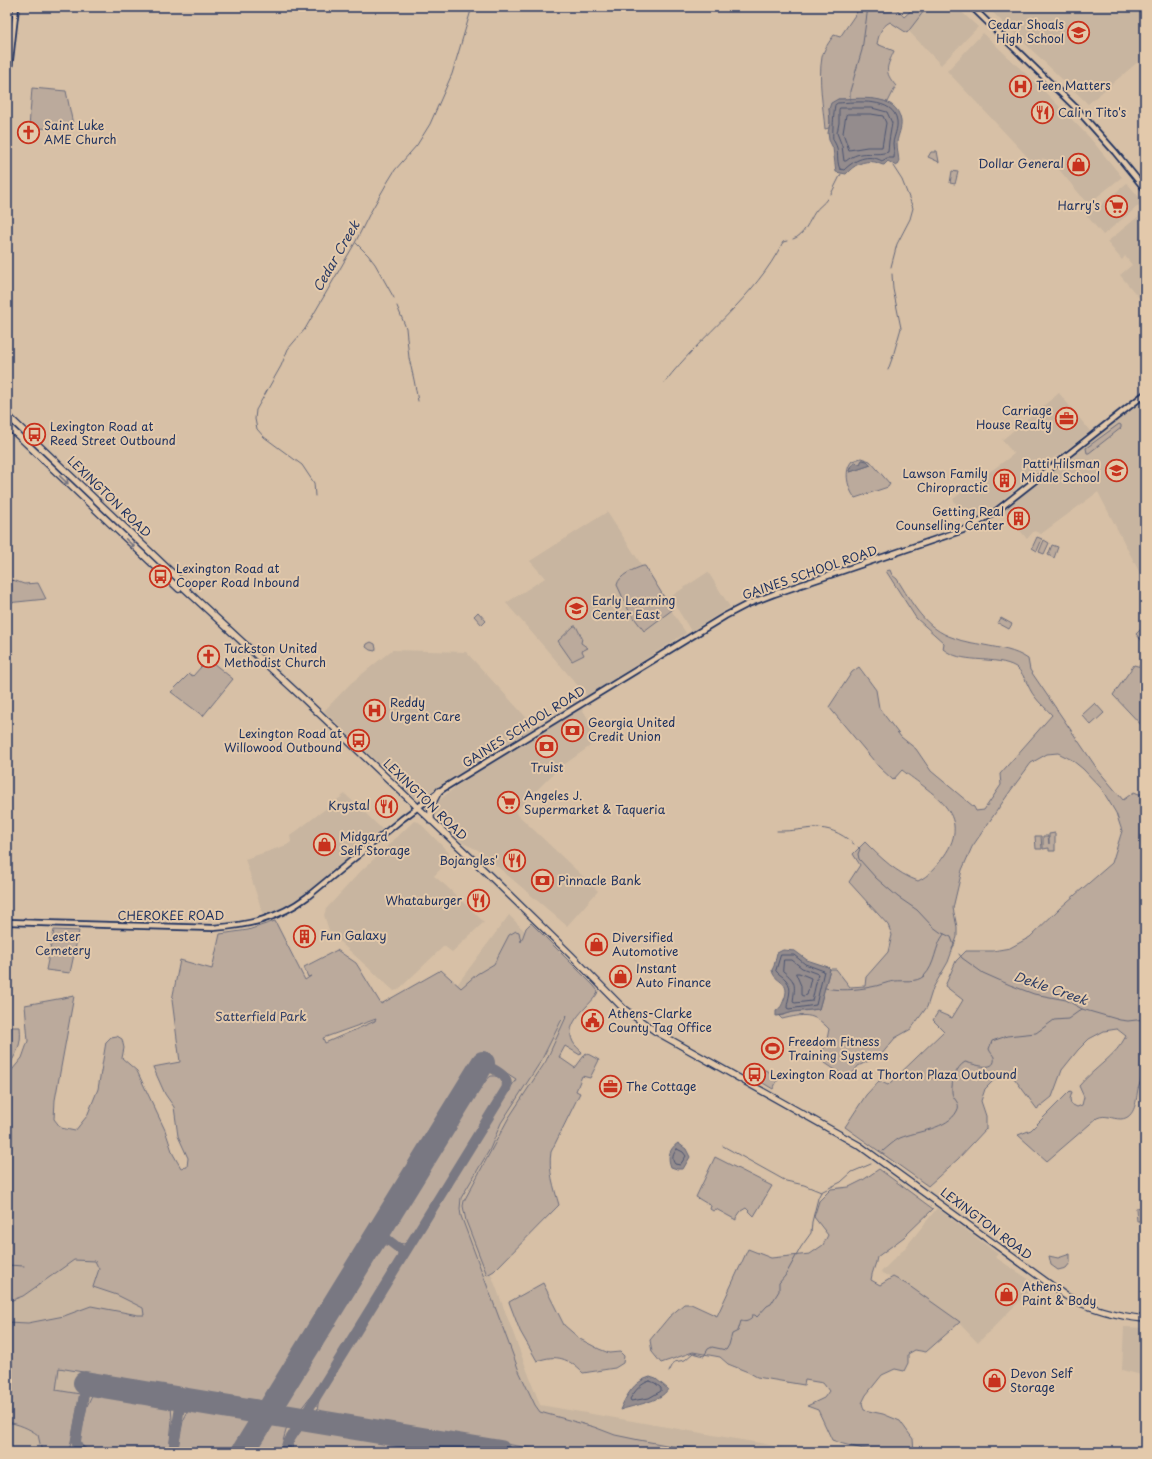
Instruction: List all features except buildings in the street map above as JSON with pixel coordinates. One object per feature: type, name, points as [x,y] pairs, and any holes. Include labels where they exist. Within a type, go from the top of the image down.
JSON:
[{"type":"highway","name":"LEXINGTON ROAD","points":[[7,415],[191,590],[194,597]]},
{"type":"highway","name":"LEXINGTON ROAD","points":[[7,425],[169,579],[186,594],[194,597],[305,700],[560,944],[624,1009],[639,1021],[860,1146],[1066,1296],[1082,1304],[1109,1313],[1145,1319]]},
{"type":"highway","points":[[169,579],[175,580],[178,578]]},
{"type":"highway","points":[[431,821],[431,806],[439,791]]},
{"type":"main road","points":[[7,86],[16,7]]},
{"type":"main road","points":[[972,7],[1096,130],[1145,189]]},
{"type":"main road","name":"GAINES SCHOOL ROAD","points":[[417,807],[439,791],[724,616],[748,604],[779,592],[970,528],[985,519],[1014,497],[1145,394]]},
{"type":"main road","name":"CHEROKEE ROAD","points":[[7,922],[213,928],[241,925],[260,920],[280,914],[298,903],[417,807]]},
{"type":"shaded area","points":[[918,7],[956,7],[978,27],[941,65],[902,24]]},
{"type":"shaded area","name":"Cedar Shoals High School","points":[[987,7],[1145,7],[1145,56],[1088,104]]},
{"type":"shaded area","points":[[983,33],[1047,94],[1090,138],[1122,177],[1088,204],[1056,166],[1052,168],[1043,158],[1036,166],[947,71]]},
{"type":"shaded area","points":[[1127,183],[1143,202],[1103,235],[1087,216]]},
{"type":"shaded area","points":[[1145,211],[1145,305],[1120,275],[1132,265],[1125,256],[1122,260],[1107,242]]},
{"type":"shaded area","points":[[1059,393],[1090,431],[1059,455],[1051,459],[990,510],[969,523],[953,499],[1014,454],[1002,440]]},
{"type":"shaded area","name":"Patti Hilsman Middle School","points":[[1145,400],[1145,583],[1098,492],[1041,534],[1034,531],[1027,539],[1003,510]]},
{"type":"shaded area","name":"Early Learning Center East","points":[[607,512],[686,633],[587,696],[506,603],[545,578],[530,561]]},
{"type":"shaded area","points":[[708,572],[730,607],[691,631],[670,597]]},
{"type":"shaded area","points":[[392,650],[466,652],[535,727],[471,768],[452,777],[420,799],[415,798],[324,711],[351,683]]},
{"type":"shaded area","points":[[581,707],[600,739],[558,769],[515,812],[598,891],[567,926],[478,850],[463,843],[433,813],[433,805],[467,778]]},
{"type":"shaded area","points":[[345,794],[382,829],[300,899],[290,906],[264,917],[245,859],[287,845],[291,842],[290,836]]},
{"type":"shaded area","points":[[414,821],[419,822],[449,853],[449,860],[434,876],[484,922],[452,952],[444,946],[398,990],[394,991],[330,933],[324,915],[326,909],[360,872]]},
{"type":"shaded area","points":[[509,915],[583,991],[465,1204],[540,1405],[765,1444],[802,1452],[7,1452],[7,1288],[79,1253],[239,1277]]},
{"type":"shaded area","points":[[937,1208],[998,1254],[995,1257],[1036,1284],[978,1343],[954,1318],[881,1272],[905,1248]]},
{"type":"shaded area","points":[[1124,1327],[1145,1328],[1145,1376],[1122,1370]]},
{"type":"green space","points":[[853,7],[895,7],[904,17],[915,7],[927,7],[907,33],[890,22],[882,29],[877,44],[894,51],[888,65],[888,73],[896,86],[888,102],[872,99],[838,99],[829,109],[831,116],[829,128],[825,129],[821,84],[822,57],[825,48],[834,35],[840,37],[857,12]]},
{"type":"green space","points":[[32,88],[66,91],[74,129],[29,128]]},
{"type":"green space","points":[[937,151],[939,162],[928,157],[931,152]]},
{"type":"green space","points":[[952,171],[958,172],[955,184],[950,183]]},
{"type":"green space","points":[[1119,424],[1121,425],[1121,428],[1087,453],[1086,448]]},
{"type":"green space","points":[[861,458],[870,461],[890,484],[888,487],[855,498],[850,490],[847,475],[849,465],[852,461]],"holes":[[[862,460],[867,461],[871,465],[850,472],[849,471],[855,462],[860,464]]]},
{"type":"green space","points":[[1037,537],[1042,539],[1037,551],[1032,548]]},
{"type":"green space","points":[[1044,540],[1049,543],[1044,554],[1039,552]]},
{"type":"green space","points":[[1052,545],[1058,547],[1054,558],[1048,555]]},
{"type":"green space","points":[[645,566],[672,610],[644,631],[629,611],[617,585],[618,581],[624,575]]},
{"type":"green space","points":[[890,570],[920,614],[927,622],[944,634],[957,639],[1018,653],[1028,659],[1030,670],[1098,770],[1123,800],[1134,792],[1145,794],[1145,1068],[1138,1089],[1136,1103],[1132,1112],[1126,1118],[1121,1119],[1106,1117],[1097,1118],[1047,1161],[1018,1135],[1031,1130],[1070,1091],[1072,1092],[1070,1099],[1071,1104],[1077,1107],[1082,1105],[1084,1097],[1079,1086],[1117,1050],[1126,1036],[1117,1029],[1104,1031],[1089,1039],[1078,1050],[1062,1070],[1052,1097],[1037,1109],[1014,1078],[1005,1072],[998,1076],[985,1089],[981,1101],[986,1116],[986,1129],[958,1159],[928,1186],[845,1127],[866,1095],[879,1081],[888,1085],[944,1031],[933,1020],[938,1012],[952,1018],[963,1000],[945,986],[956,961],[966,951],[993,951],[1010,948],[1030,937],[1060,908],[1112,863],[1122,831],[1116,813],[1101,788],[1083,769],[1072,760],[1058,753],[1047,754],[1031,763],[972,847],[962,870],[953,908],[957,927],[957,937],[948,962],[933,988],[927,1007],[911,1029],[895,1038],[881,1055],[858,1066],[849,1079],[819,1059],[826,1044],[829,1029],[823,1023],[813,1017],[802,1015],[782,1019],[779,1016],[793,1012],[819,1009],[830,969],[836,969],[850,987],[865,986],[866,977],[888,952],[892,935],[888,925],[849,882],[860,865],[853,854],[865,842],[896,869],[918,881],[929,874],[936,867],[952,841],[954,828],[952,816],[936,796],[902,770],[893,780],[879,767],[829,707],[852,672],[859,667],[876,690],[879,708],[901,737],[916,749],[931,771],[974,807],[976,811],[984,810],[1001,785],[1000,774],[1052,715],[1032,693],[1020,670],[1016,667],[1004,662],[958,657],[943,649],[944,643],[916,618],[886,571]]},
{"type":"green space","points":[[13,580],[24,584],[38,583],[46,599],[7,603],[7,581]]},
{"type":"green space","points":[[478,612],[486,621],[482,625],[474,616]]},
{"type":"green space","points":[[1001,618],[1012,624],[1009,629],[998,623]]},
{"type":"green space","points":[[574,626],[576,626],[582,638],[581,643],[588,648],[582,651],[584,655],[572,661],[558,641]]},
{"type":"green space","points":[[1142,628],[1145,631],[1144,643],[1136,634]]},
{"type":"green space","points":[[371,642],[375,644],[375,651],[366,647],[367,644]]},
{"type":"green space","points":[[208,659],[233,679],[203,716],[171,692],[189,674],[193,676]]},
{"type":"green space","points":[[1134,665],[1145,668],[1145,729],[1113,695]]},
{"type":"green space","points":[[1095,703],[1104,713],[1091,725],[1082,715]]},
{"type":"green space","points":[[1055,833],[1055,851],[1049,851],[1049,848],[1043,849],[1043,836],[1048,836],[1049,844],[1049,834]]},
{"type":"green space","points":[[1035,836],[1041,836],[1042,849],[1036,849]]},
{"type":"green space","name":"Satterfield Park","points":[[275,921],[305,980],[311,976],[308,977],[304,967],[337,950],[356,963],[381,1004],[441,970],[461,988],[477,974],[494,964],[509,935],[516,931],[519,932],[521,942],[526,928],[531,923],[594,986],[598,991],[597,994],[578,1016],[571,1028],[573,1042],[582,1052],[580,1055],[565,1046],[559,1057],[575,1068],[586,1053],[599,1060],[590,1078],[582,1076],[576,1091],[580,1093],[551,1152],[550,1166],[553,1185],[559,1205],[494,1271],[487,1275],[466,1221],[463,1206],[464,1201],[508,1119],[546,1061],[567,1015],[561,1021],[541,1061],[501,1123],[490,1149],[461,1198],[461,1216],[519,1371],[535,1405],[540,1412],[594,1427],[615,1435],[639,1440],[672,1446],[740,1452],[554,1452],[318,1413],[317,1408],[319,1399],[331,1378],[516,1079],[477,1054],[460,1082],[459,1089],[264,1404],[83,1375],[83,1372],[59,1368],[56,1390],[80,1394],[69,1452],[42,1452],[38,1435],[31,1430],[7,1422],[7,1322],[28,1323],[64,1316],[91,1306],[144,1315],[143,1308],[117,1295],[93,1287],[99,1269],[95,1261],[74,1260],[23,1296],[7,1302],[7,1076],[22,1058],[28,1041],[25,1005],[74,996],[55,1100],[54,1119],[61,1128],[75,1131],[87,1116],[98,1089],[106,1042],[111,1037],[117,1036],[122,1039],[124,1048],[122,1058],[137,1071],[165,1130],[173,1154],[181,1168],[187,1167],[188,1158],[178,1136],[174,1107],[165,1094],[153,1067],[180,1062],[172,1000],[180,960],[212,969],[220,934],[248,930]],"holes":[[[376,1019],[375,1021],[325,1043],[323,1038]]]},
{"type":"green space","name":"Lester Cemetery","points":[[54,930],[79,931],[70,973],[46,970]]},
{"type":"green space","points":[[7,1027],[20,1027],[20,1039],[14,1058],[7,1068]]},
{"type":"green space","points":[[755,1065],[779,1077],[773,1089],[750,1075]]},
{"type":"green space","points":[[491,1076],[497,1076],[502,1079],[504,1084],[503,1090],[408,1241],[404,1244],[397,1243],[390,1237],[390,1230],[470,1100],[477,1094],[485,1081]]},
{"type":"green space","points":[[715,1157],[772,1186],[754,1216],[746,1208],[741,1211],[736,1220],[716,1209],[713,1211],[710,1209],[711,1206],[696,1197]]},
{"type":"green space","points":[[879,1169],[933,1209],[904,1237],[877,1257],[871,1280],[880,1285],[893,1277],[908,1285],[960,1322],[926,1352],[915,1350],[908,1354],[908,1363],[904,1371],[895,1369],[882,1375],[866,1395],[862,1403],[864,1410],[883,1414],[900,1421],[913,1439],[914,1452],[892,1452],[862,1449],[832,1440],[818,1410],[807,1406],[824,1398],[829,1391],[823,1383],[805,1380],[804,1385],[757,1377],[728,1364],[720,1357],[693,1352],[661,1363],[652,1352],[650,1340],[669,1317],[684,1304],[691,1304],[717,1316],[748,1249],[771,1258],[810,1254],[823,1245],[828,1235],[814,1217],[819,1201],[831,1189],[849,1187],[863,1180]]},
{"type":"green space","points":[[1144,1207],[1145,1221],[1137,1221],[1136,1208]]},
{"type":"green space","points":[[383,1245],[392,1247],[398,1253],[398,1259],[317,1388],[300,1410],[281,1407],[379,1248]]},
{"type":"green space","points":[[1070,1254],[1070,1263],[1066,1268],[1058,1270],[1051,1265],[1049,1256],[1058,1258]]},
{"type":"green space","points":[[543,1283],[564,1325],[580,1339],[599,1349],[609,1353],[620,1352],[624,1356],[623,1363],[615,1368],[583,1373],[572,1364],[562,1359],[551,1358],[537,1361],[520,1331],[509,1302]]},
{"type":"green space","points":[[93,1393],[171,1406],[172,1420],[169,1452],[104,1452],[83,1448],[80,1439],[87,1406]]},
{"type":"green space","points":[[189,1409],[254,1419],[234,1452],[177,1452],[183,1421]]},
{"type":"green space","points":[[272,1422],[286,1425],[287,1427],[281,1452],[253,1452]]},
{"type":"green space","points":[[304,1427],[453,1452],[291,1452],[294,1440]]},
{"type":"water","points":[[838,99],[876,99],[885,101],[892,105],[898,112],[901,121],[897,142],[899,164],[896,166],[888,161],[884,165],[875,162],[867,162],[852,168],[846,174],[836,172],[833,148],[829,140],[828,133],[830,123],[829,109],[831,103]]},
{"type":"water","points":[[862,460],[867,461],[871,465],[850,472],[849,471],[851,466],[856,462],[860,464]]},
{"type":"water","points":[[783,950],[795,951],[807,960],[830,969],[819,1009],[793,1012],[776,1016],[776,1011],[782,1005],[786,991],[784,984],[773,974],[772,970],[777,953]]},
{"type":"water","points":[[678,1143],[686,1149],[690,1157],[683,1169],[671,1167],[670,1163],[669,1157],[671,1151]]},
{"type":"water","points":[[650,1377],[656,1379],[668,1389],[665,1393],[653,1400],[620,1410],[631,1390],[639,1382]]},
{"type":"waterway","name":"Cedar Creek","points":[[315,496],[314,483],[302,465],[264,437],[257,429],[255,419],[256,410],[281,366],[288,349],[305,329],[355,243],[387,183],[395,170],[417,145],[430,124],[452,74],[472,7]]},
{"type":"waterway","points":[[850,100],[850,91],[862,50],[868,7]]},
{"type":"waterway","points":[[891,267],[897,244],[910,219],[913,208],[902,180],[893,166]]},
{"type":"waterway","points":[[831,194],[841,174]]},
{"type":"waterway","points":[[793,239],[803,232],[816,210],[827,199]]},
{"type":"waterway","points":[[665,382],[758,281],[783,242],[787,241]]},
{"type":"waterway","points":[[356,243],[375,264],[394,298]]},
{"type":"waterway","points":[[888,370],[901,328],[893,289],[892,274]]},
{"type":"waterway","points":[[397,306],[406,328],[409,358],[418,401]]},
{"type":"waterway","points":[[777,831],[816,828],[825,829],[834,831],[854,844]]},
{"type":"waterway","points":[[858,847],[860,849],[858,854],[859,859],[876,878],[898,897],[917,910],[932,926],[951,937],[954,945],[952,949]]},
{"type":"waterway","points":[[825,988],[842,990],[859,989],[892,982],[917,980],[924,976],[931,966],[938,944],[944,934]]},
{"type":"waterway","name":"Dekle Creek","points":[[959,954],[962,958],[983,973],[1034,994],[1066,1000],[1082,1009],[1120,1020],[1128,1021],[1145,1019]]},
{"type":"waterway","points":[[883,1151],[900,1138],[932,1129],[947,1122],[953,1117],[958,1108],[958,1103],[952,1094],[953,1079],[959,1067],[965,1062],[983,1066],[992,1065],[994,1062],[994,1057],[989,1049],[992,1041],[1007,1036],[1036,1033],[1054,1020],[1068,1019],[1082,1009]]},
{"type":"waterway","points":[[723,1146],[786,1181],[804,1185],[821,1192],[841,1182],[852,1172],[871,1164]]},
{"type":"waterway","points":[[669,1372],[674,1362],[685,1360],[693,1353],[704,1356],[708,1349],[712,1347],[726,1350],[732,1334],[738,1331],[741,1321],[748,1321],[751,1319],[752,1315],[757,1317],[767,1306],[771,1304],[779,1291],[779,1283],[785,1276],[801,1247],[811,1233],[812,1222],[821,1192]]},
{"type":"waterway","points":[[7,1265],[24,1266]]},
{"type":"taxiway","points":[[285,1452],[287,1444],[506,1089],[507,1084],[504,1076],[483,1063]]},
{"type":"taxiway","points":[[379,1233],[405,1253]]},
{"type":"taxiway","points":[[83,1452],[78,1448],[76,1441],[86,1383]]},
{"type":"taxiway","points":[[173,1452],[181,1400]]},
{"type":"runway","points":[[243,1452],[483,1063]]},
{"type":"runway","points":[[85,1383],[500,1452]]},
{"type":"place","name":"Cedar Shoals High School","points":[[1079,32]]},
{"type":"place","name":"Teen Matters","points":[[1021,86]]},
{"type":"place","name":"Cali n Tito's","points":[[1043,113]]},
{"type":"place","name":"Saint Luke AME Church","points":[[28,133]]},
{"type":"place","name":"Dollar General","points":[[1079,164]]},
{"type":"place","name":"Harry's","points":[[1116,206]]},
{"type":"place","name":"Carriage House Realty","points":[[1067,418]]},
{"type":"place","name":"Lexington Road at Reed Street Outbound","points":[[35,434]]},
{"type":"place","name":"Patti Hilsman Middle School","points":[[1116,471]]},
{"type":"place","name":"Lawson Family Chiropractic","points":[[1004,481]]},
{"type":"place","name":"Getting Real Counselling Center","points":[[1019,519]]},
{"type":"place","name":"Lexington Road at Cooper Road Inbound","points":[[161,576]]},
{"type":"place","name":"Early Learning Center East","points":[[577,608]]},
{"type":"place","name":"Tuckston United Methodist Church","points":[[208,656]]},
{"type":"place","name":"Reddy Urgent Care","points":[[375,710]]},
{"type":"place","name":"Georgia United Credit Union","points":[[573,730]]},
{"type":"place","name":"Lexington Road at Willowood Outbound","points":[[358,741]]},
{"type":"place","name":"Truist","points":[[547,747]]},
{"type":"place","name":"Angeles J. Supermarket & Taqueria","points":[[508,803]]},
{"type":"place","name":"Krystal","points":[[386,806]]},
{"type":"place","name":"Midgard Self Storage","points":[[324,844]]},
{"type":"place","name":"Bojangles'","points":[[514,861]]},
{"type":"place","name":"Pinnacle Bank","points":[[542,881]]},
{"type":"place","name":"Whataburger","points":[[478,901]]},
{"type":"place","name":"Fun Galaxy","points":[[304,936]]},
{"type":"place","name":"Diversified Automotive","points":[[597,945]]},
{"type":"place","name":"Instant Auto Finance","points":[[620,976]]},
{"type":"place","name":"Athens-Clarke County Tag Office","points":[[593,1021]]},
{"type":"place","name":"Freedom Fitness Training Systems","points":[[773,1049]]},
{"type":"place","name":"Lexington Road at Thorton Plaza Outbound","points":[[754,1075]]},
{"type":"place","name":"The Cottage","points":[[611,1087]]},
{"type":"place","name":"Athens Paint & Body","points":[[1006,1294]]},
{"type":"place","name":"Devon Self Storage","points":[[994,1381]]}]
